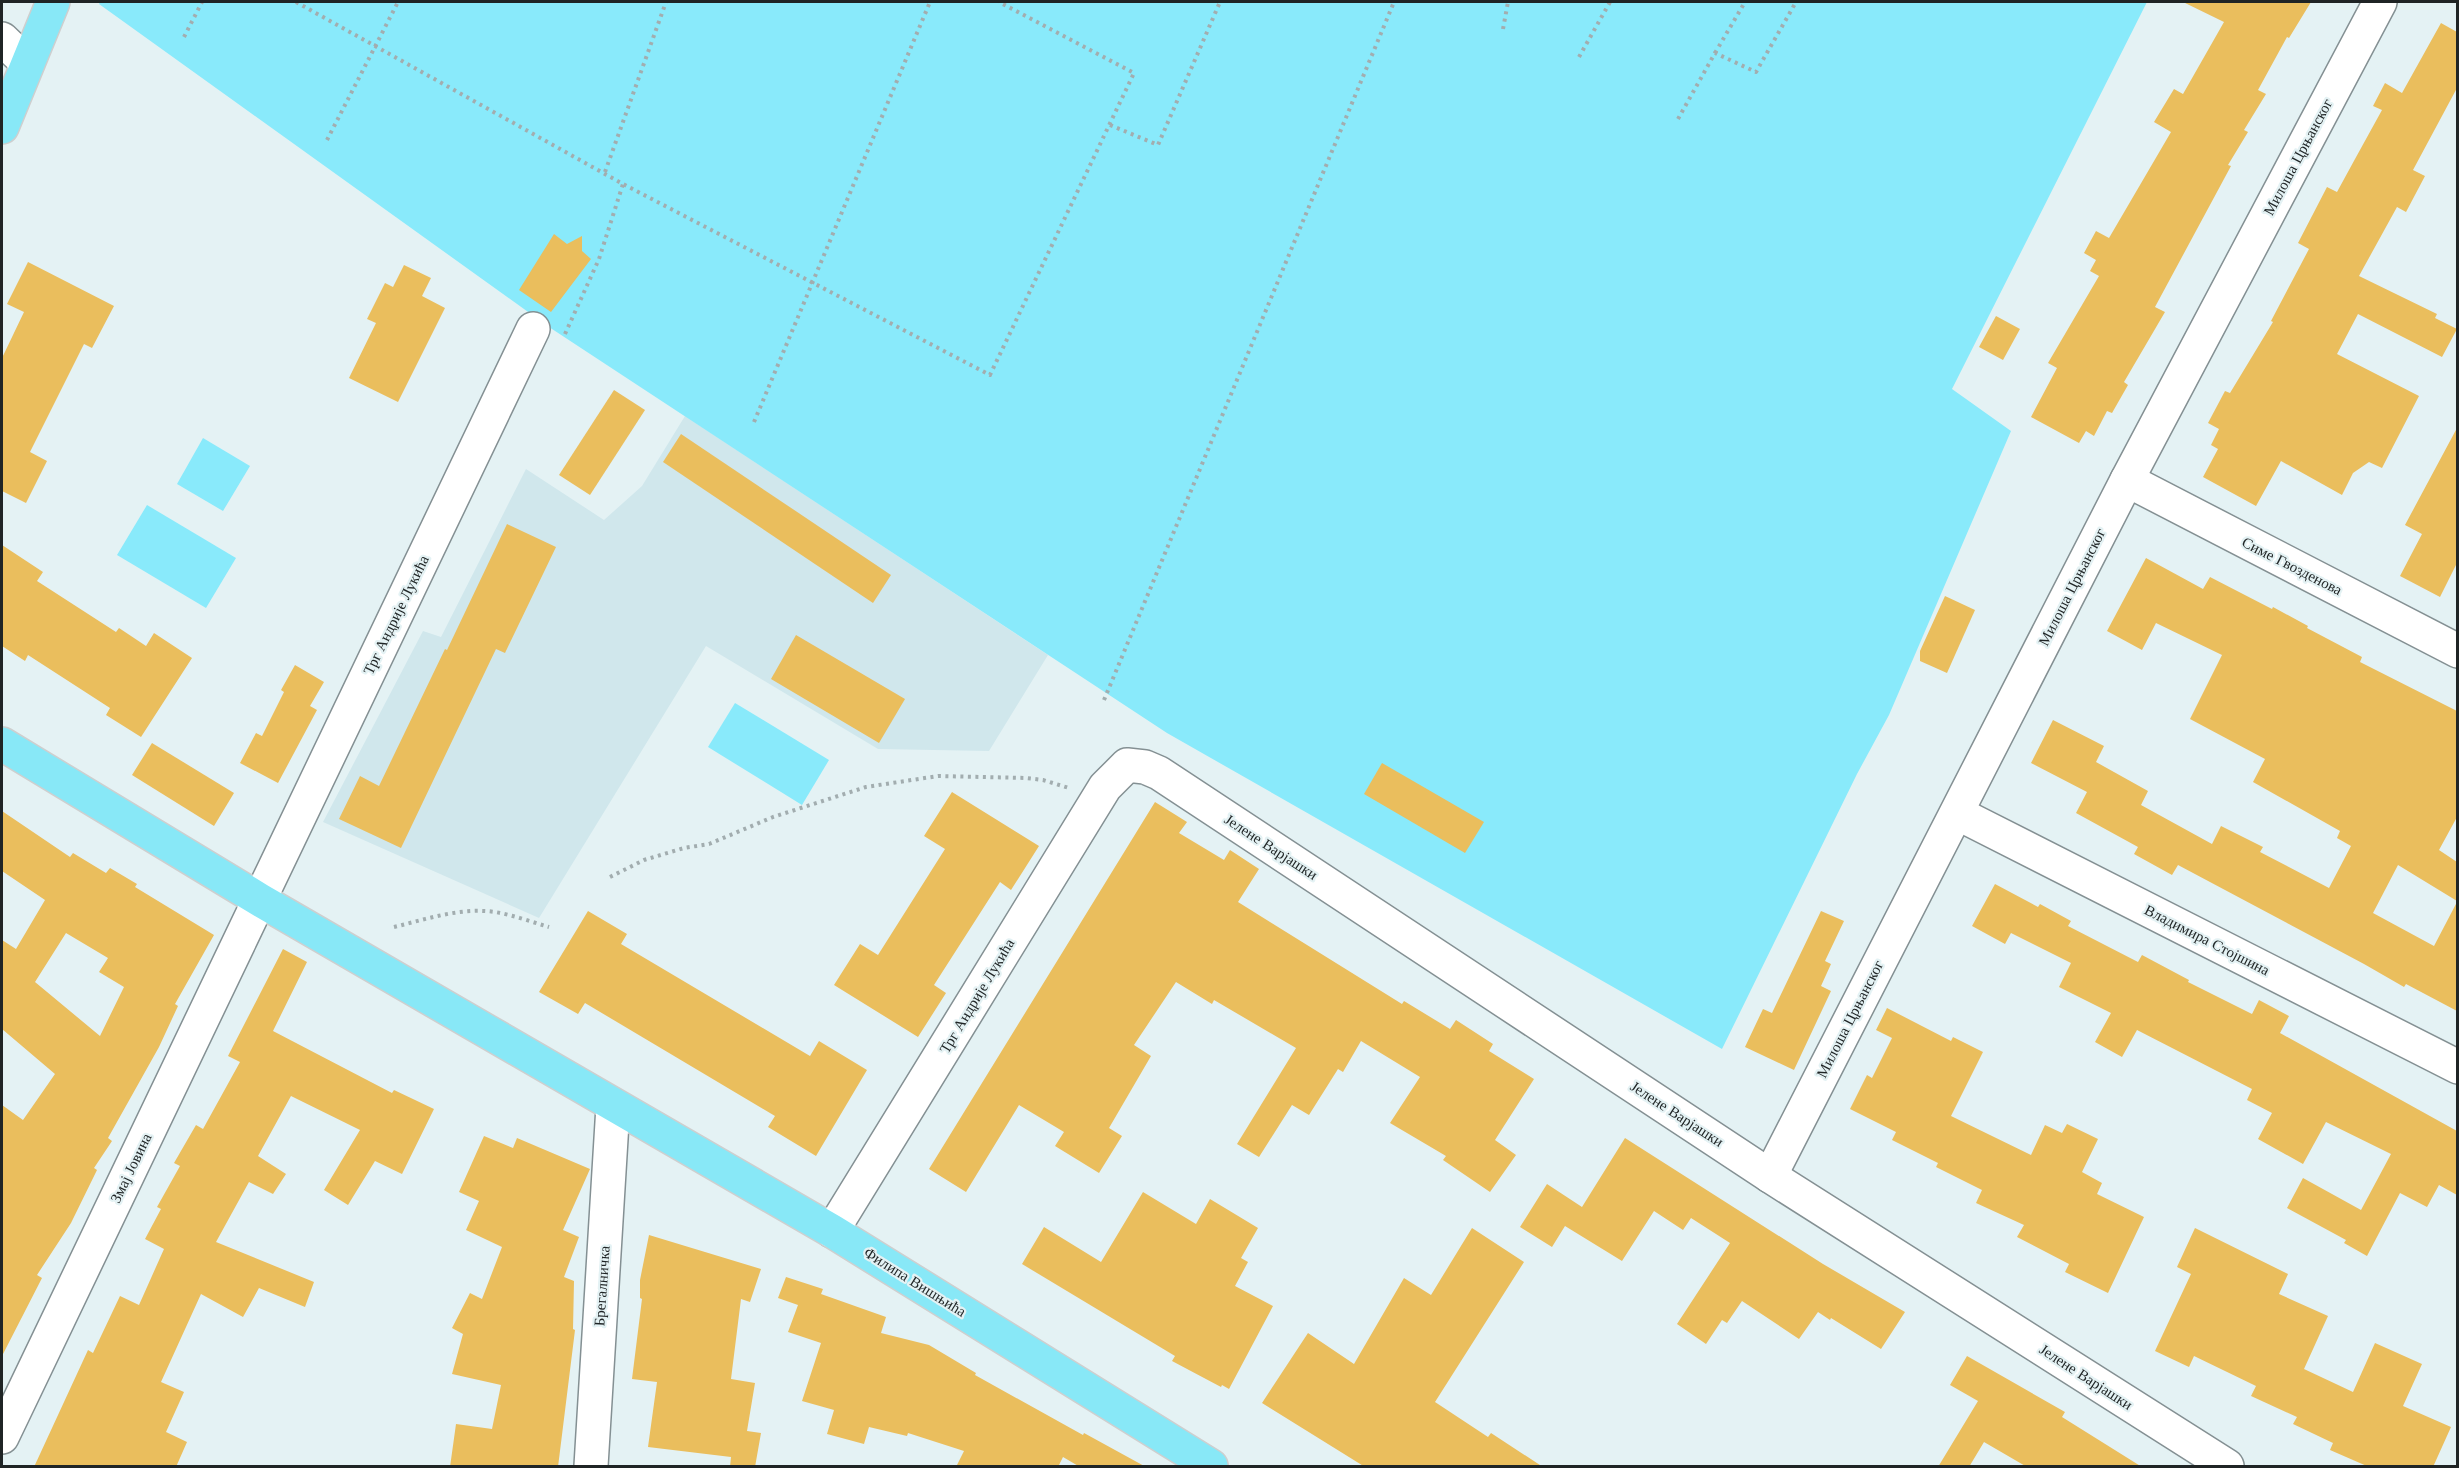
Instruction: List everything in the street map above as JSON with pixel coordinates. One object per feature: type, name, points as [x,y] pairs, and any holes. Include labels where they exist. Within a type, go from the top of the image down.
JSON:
[{"type":"main road","points":[[2,127],[53,2]]},
{"type":"main road","points":[[2,744],[260,900],[371,962],[613,1106]]},
{"type":"main road","name":"Филипа Вишњића","points":[[613,1106],[832,1231],[1194,1462]]},
{"type":"street","name":"Милоша Црњанског","points":[[1770,1176],[2127,480],[2380,2]]},
{"type":"street","points":[[2,39],[27,63]]},
{"type":"street","name":"Трг Андрије Лукића","points":[[260,900],[532,329]]},
{"type":"street","name":"Симе Гвозденова","points":[[2127,480],[2457,651]]},
{"type":"street","name":"Трг Андрије Лукића","points":[[832,1231],[1099,797],[1113,777],[1127,765]]},
{"type":"street","name":"Јелене Варјашки","points":[[1127,765],[1145,767],[1159,773],[1770,1176],[2227,1467]]},
{"type":"street","name":"Владимира Стојшина","points":[[1957,813],[2457,1066]]},
{"type":"street","name":"Змај Јовина","points":[[2,1437],[260,900]]},
{"type":"street","name":"Брегалничка","points":[[591,1467],[613,1106]]},
{"type":"path","points":[[184,37],[202,2]]},
{"type":"path","points":[[296,2],[623,183],[990,375],[1134,73],[999,2]]},
{"type":"path","points":[[327,140],[398,2]]},
{"type":"path","points":[[605,172],[666,2]]},
{"type":"path","points":[[754,422],[930,2]]},
{"type":"path","points":[[1110,124],[1158,145],[1220,2]]},
{"type":"path","points":[[1104,700],[1394,2]]},
{"type":"path","points":[[1503,29],[1509,2]]},
{"type":"path","points":[[1580,57],[1610,2]]},
{"type":"path","points":[[1678,119],[1745,2]]},
{"type":"path","points":[[1715,53],[1756,72],[1796,2]]},
{"type":"path","points":[[564,336],[599,259],[623,183]]},
{"type":"path","points":[[610,877],[644,860],[684,848],[709,844],[773,817],[866,787],[938,776],[1026,778],[1043,780],[1099,797]]},
{"type":"path","points":[[394,927],[448,913],[469,911],[495,912],[549,927]]},
{"type":"shaded area","points":[[100,2],[2147,2],[1952,389],[2011,431],[1889,715],[1857,774],[1722,1049],[1167,733],[549,327],[99,4]]},
{"type":"shaded area","points":[[685,416],[1048,655],[989,751],[878,749],[706,646],[539,918],[323,822],[423,631],[441,637],[526,469],[604,520],[642,486]]},
{"type":"shaded area","points":[[203,438],[250,466],[223,511],[177,484]]},
{"type":"shaded area","points":[[147,505],[236,558],[206,608],[117,555]]},
{"type":"shaded area","points":[[735,703],[829,760],[802,805],[708,747]]},
{"type":"building","points":[[2183,2],[2311,2],[2289,38],[2287,37],[2258,90],[2266,94],[2244,130],[2248,132],[2228,165],[2231,166],[2155,307],[2165,312],[2124,382],[2128,385],[2112,413],[2107,411],[2094,436],[2086,431],[2079,443],[2031,417],[2057,368],[2048,363],[2099,276],[2090,271],[2096,260],[2084,253],[2096,231],[2109,238],[2171,132],[2154,122],[2174,89],[2183,94],[2224,22]]},
{"type":"building","points":[[2441,23],[2457,32],[2457,88],[2413,170],[2425,176],[2406,212],[2397,207],[2359,276],[2437,314],[2435,318],[2457,329],[2442,357],[2358,314],[2337,354],[2419,396],[2382,468],[2369,462],[2353,473],[2342,495],[2281,461],[2256,506],[2203,477],[2218,449],[2211,445],[2219,429],[2208,423],[2225,391],[2230,393],[2273,322],[2271,321],[2309,249],[2298,243],[2327,187],[2337,192],[2382,110],[2373,106],[2385,83],[2402,93]]},
{"type":"building","points":[[554,234],[567,244],[582,236],[582,251],[591,259],[551,312],[519,290]]},
{"type":"building","points":[[28,262],[114,306],[92,348],[84,344],[30,452],[47,461],[26,503],[2,491],[2,358],[24,312],[7,304]]},
{"type":"building","points":[[404,265],[431,278],[422,296],[445,308],[398,402],[349,378],[376,323],[367,319],[385,283],[393,287]]},
{"type":"building","points":[[1996,316],[2020,329],[2003,360],[1979,347]]},
{"type":"building","points":[[614,390],[645,410],[590,495],[559,475]]},
{"type":"building","points":[[2457,428],[2457,563],[2440,597],[2400,576],[2422,534],[2405,525]]},
{"type":"building","points":[[681,434],[891,575],[873,603],[663,462]]},
{"type":"building","points":[[507,524],[556,547],[505,653],[496,649],[401,848],[339,819],[360,776],[379,786]]},
{"type":"building","points":[[2,545],[43,572],[37,581],[116,632],[119,628],[146,646],[154,633],[192,658],[141,737],[106,715],[110,708],[28,655],[25,661],[2,646]]},
{"type":"building","points":[[2146,558],[2203,589],[2210,577],[2272,609],[2273,607],[2362,657],[2360,662],[2457,711],[2457,817],[2439,850],[2457,862],[2457,901],[2398,865],[2373,913],[2434,946],[2457,902],[2457,1011],[2406,984],[2404,987],[2178,865],[2172,875],[2134,854],[2138,847],[2076,813],[2087,792],[2031,763],[2053,720],[2104,746],[2096,762],[2148,791],[2141,805],[2212,844],[2221,826],[2263,847],[2260,852],[2329,888],[2351,846],[2337,838],[2340,831],[2253,782],[2265,759],[2190,719],[2222,655],[2156,623],[2142,650],[2107,631]]},
{"type":"building","points":[[1945,596],[1975,610],[1947,673],[1920,661],[1920,651]]},
{"type":"building","points":[[796,635],[905,699],[879,743],[771,679]]},
{"type":"building","points":[[295,665],[324,682],[310,706],[317,710],[278,783],[240,763],[256,733],[262,736],[284,692],[281,690]]},
{"type":"building","points":[[152,743],[234,793],[214,826],[132,775]]},
{"type":"building","points":[[1382,763],[1484,822],[1465,853],[1364,794]]},
{"type":"building","points":[[952,792],[1039,846],[1011,890],[1000,882],[934,985],[946,993],[918,1037],[834,985],[860,944],[878,955],[945,849],[924,836]]},
{"type":"building","points":[[1155,802],[1187,822],[1179,833],[1224,860],[1230,850],[1259,869],[1238,902],[1402,1004],[1404,1001],[1450,1029],[1456,1020],[1493,1044],[1489,1051],[1534,1079],[1495,1140],[1516,1155],[1490,1192],[1443,1160],[1446,1156],[1390,1123],[1420,1077],[1361,1041],[1343,1072],[1338,1069],[1309,1115],[1292,1105],[1259,1157],[1237,1144],[1296,1048],[1214,1000],[1212,1004],[1176,982],[1134,1045],[1151,1056],[1109,1128],[1122,1136],[1099,1173],[1055,1146],[1064,1132],[1019,1105],[966,1192],[929,1169]]},
{"type":"building","points":[[2,811],[70,857],[73,853],[106,873],[110,868],[137,884],[135,887],[214,935],[175,1004],[178,1006],[159,1047],[108,1138],[112,1141],[94,1168],[97,1170],[71,1223],[37,1275],[42,1278],[2,1356],[2,1105],[23,1120],[55,1074],[2,1029],[2,940],[16,949],[45,900],[2,871]],"holes":[[[66,933],[108,958],[99,972],[124,987],[100,1036],[35,982]]]},
{"type":"building","points":[[1995,884],[2038,907],[2040,904],[2071,921],[2068,926],[2138,962],[2142,955],[2189,980],[2188,982],[2252,1014],[2259,1000],[2289,1016],[2280,1033],[2457,1131],[2457,1195],[2439,1185],[2427,1207],[2400,1193],[2367,1256],[2344,1243],[2346,1240],[2287,1208],[2303,1178],[2361,1210],[2391,1154],[2326,1122],[2303,1164],[2258,1139],[2272,1113],[2247,1100],[2252,1089],[2137,1030],[2122,1057],[2095,1042],[2111,1013],[2059,987],[2071,963],[2011,933],[2005,944],[1972,926]]},
{"type":"building","points":[[588,911],[627,934],[621,944],[810,1056],[819,1041],[867,1070],[816,1156],[768,1127],[775,1116],[585,1003],[578,1014],[539,992]]},
{"type":"building","points":[[1821,911],[1844,921],[1825,961],[1831,964],[1821,986],[1831,991],[1794,1070],[1745,1047],[1763,1009],[1772,1013]]},
{"type":"building","points":[[283,949],[307,962],[273,1031],[392,1093],[394,1090],[434,1109],[402,1174],[375,1161],[348,1205],[324,1190],[360,1130],[291,1096],[258,1156],[286,1174],[273,1194],[249,1182],[216,1242],[314,1282],[305,1307],[259,1288],[243,1317],[201,1294],[161,1382],[184,1392],[166,1432],[187,1442],[176,1467],[34,1467],[88,1350],[93,1353],[120,1296],[139,1305],[164,1249],[145,1239],[161,1209],[157,1207],[180,1166],[174,1163],[196,1125],[203,1129],[240,1062],[228,1056]]},
{"type":"building","points":[[1887,1008],[1951,1041],[1953,1037],[1983,1052],[1951,1116],[2031,1155],[2045,1125],[2062,1133],[2067,1124],[2098,1139],[2082,1172],[2102,1183],[2097,1194],[2144,1217],[2108,1293],[2065,1272],[2069,1264],[2017,1237],[2024,1225],[1976,1203],[1982,1190],[1936,1167],[1938,1163],[1892,1140],[1896,1132],[1850,1109],[1867,1075],[1872,1078],[1892,1038],[1876,1030]]},
{"type":"building","points":[[484,1136],[513,1148],[517,1138],[590,1169],[563,1230],[579,1237],[564,1277],[574,1281],[573,1329],[575,1330],[558,1467],[450,1467],[456,1424],[492,1429],[501,1385],[452,1374],[463,1334],[452,1328],[470,1293],[482,1299],[502,1247],[466,1230],[479,1201],[459,1192]]},
{"type":"building","points":[[1625,1138],[1823,1264],[1905,1312],[1881,1349],[1818,1312],[1799,1339],[1742,1301],[1727,1323],[1722,1320],[1706,1344],[1677,1324],[1730,1243],[1691,1218],[1683,1230],[1654,1211],[1622,1261],[1565,1226],[1552,1247],[1520,1227],[1547,1184],[1582,1207]]},
{"type":"building","points":[[1143,1192],[1196,1224],[1210,1199],[1258,1228],[1241,1258],[1248,1262],[1235,1286],[1273,1306],[1229,1389],[1172,1361],[1175,1356],[1022,1264],[1044,1227],[1101,1262]]},
{"type":"building","points":[[1472,1228],[1524,1262],[1435,1402],[1488,1437],[1491,1433],[1543,1467],[1365,1467],[1262,1403],[1308,1333],[1354,1364],[1404,1278],[1431,1295]]},
{"type":"building","points":[[2195,1228],[2288,1274],[2279,1294],[2328,1316],[2304,1369],[2353,1392],[2375,1343],[2422,1364],[2403,1406],[2451,1427],[2433,1467],[2369,1467],[2330,1450],[2333,1443],[2293,1424],[2297,1417],[2251,1396],[2256,1386],[2194,1356],[2189,1367],[2155,1351],[2191,1274],[2177,1267]]},
{"type":"building","points":[[649,1235],[761,1269],[750,1302],[741,1299],[731,1379],[755,1383],[747,1431],[761,1433],[755,1467],[730,1467],[731,1457],[648,1447],[657,1382],[632,1379],[642,1299],[640,1298],[640,1280]]},
{"type":"building","points":[[786,1277],[823,1289],[821,1294],[886,1317],[881,1333],[929,1345],[976,1373],[975,1375],[1146,1467],[1080,1467],[1063,1457],[1058,1467],[956,1467],[964,1451],[908,1433],[907,1436],[869,1427],[864,1444],[827,1434],[834,1410],[802,1401],[821,1343],[788,1332],[798,1305],[778,1298]]},
{"type":"building","points":[[1967,1356],[2065,1412],[2062,1417],[2142,1467],[2027,1467],[1984,1442],[1969,1467],[1938,1467],[1978,1401],[1950,1385]]}]
